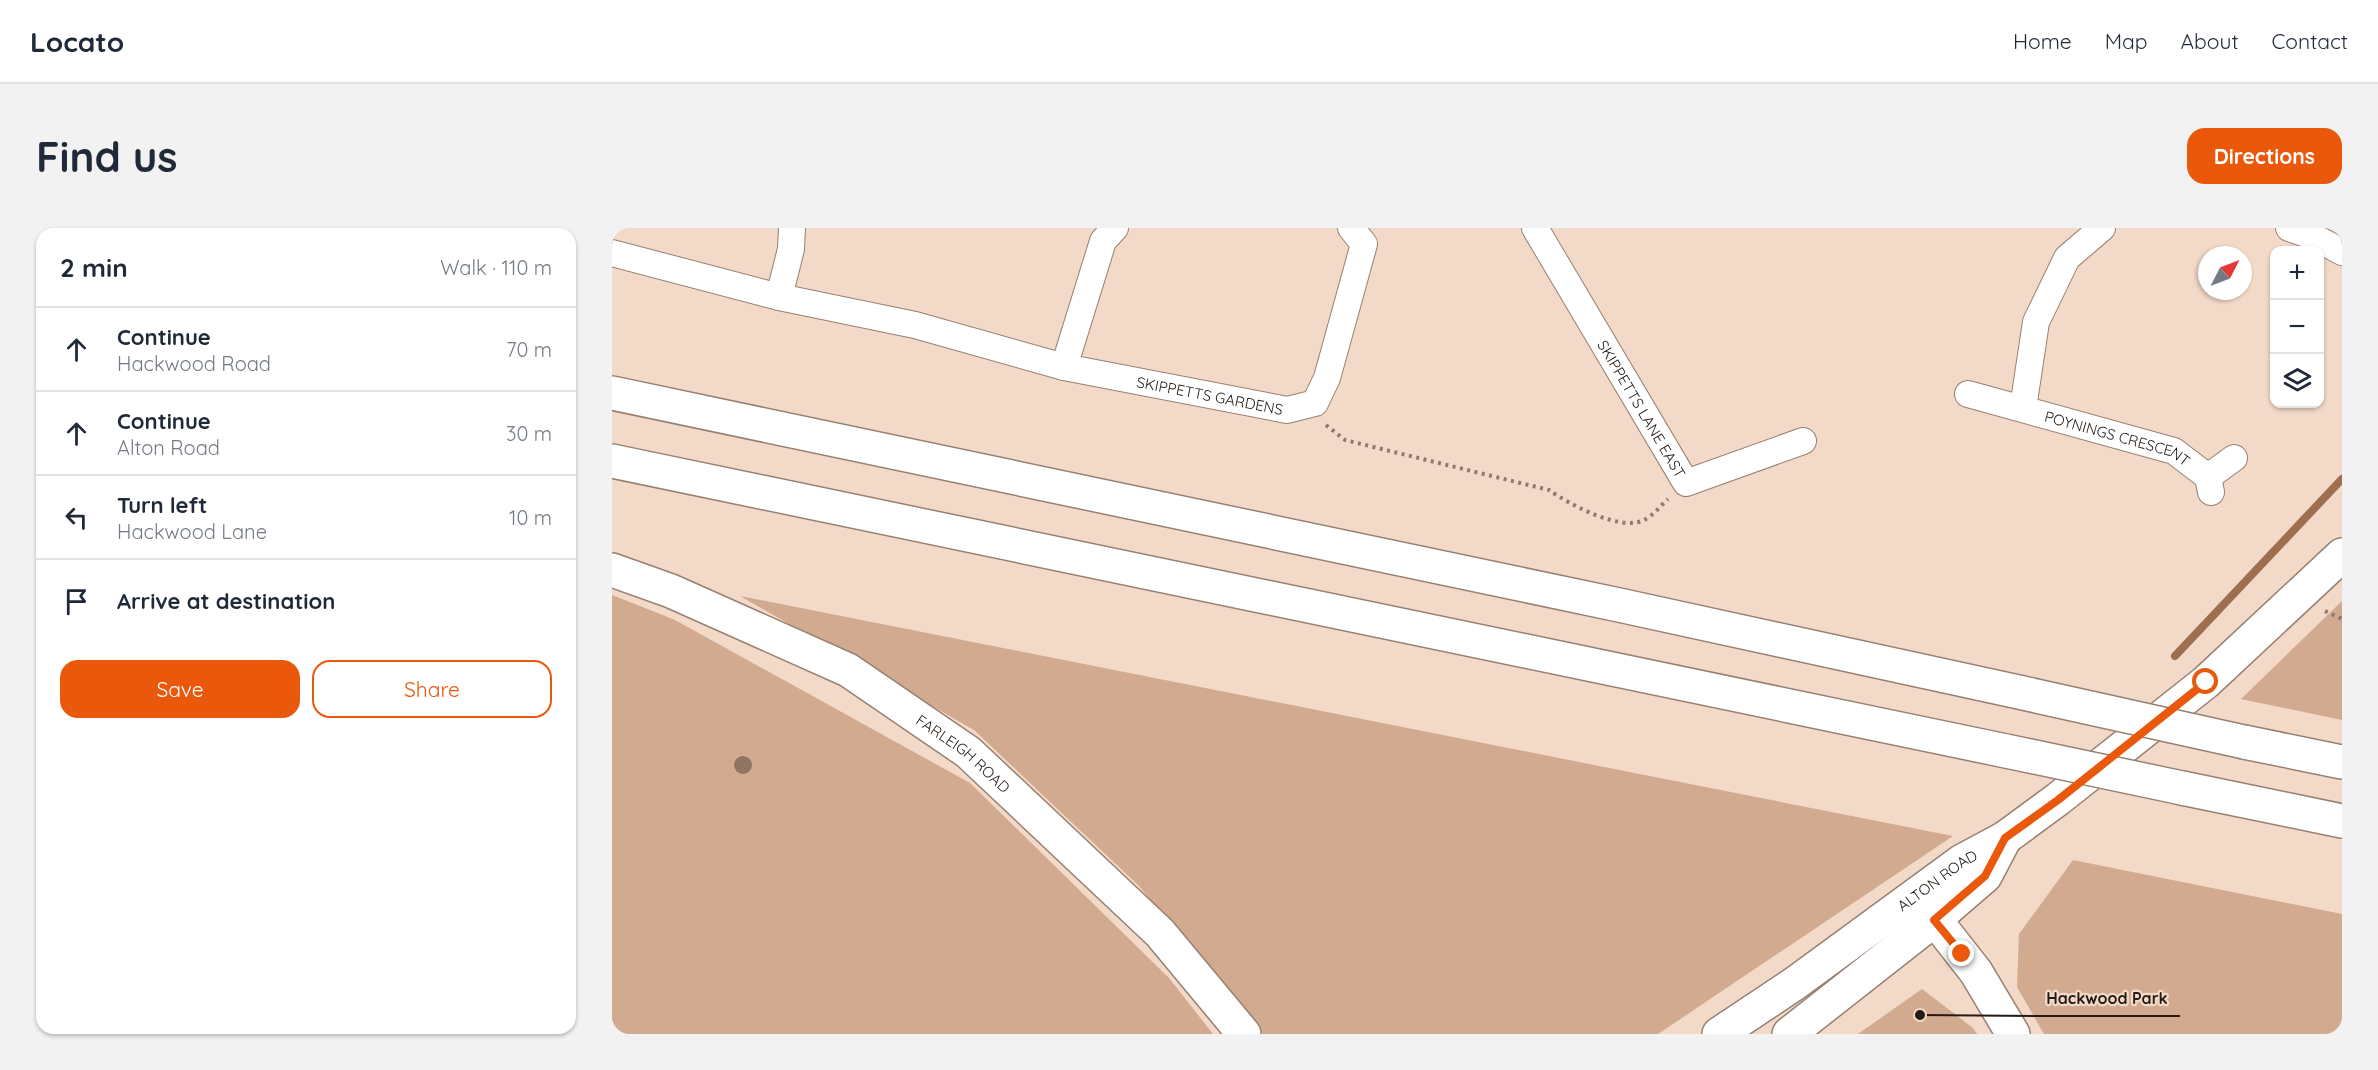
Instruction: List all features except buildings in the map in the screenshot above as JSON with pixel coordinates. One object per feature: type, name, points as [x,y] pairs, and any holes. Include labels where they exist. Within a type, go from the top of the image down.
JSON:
[{"type":"main road","points":[[612,393],[1619,605],[2342,762]]},
{"type":"main road","points":[[612,461],[2342,821]]},
{"type":"main road","points":[[2005,838],[2058,800],[2206,682],[2342,555]]},
{"type":"main road","name":"FARLEIGH ROAD","points":[[612,570],[671,591],[848,670],[968,752],[1160,933],[1244,1034]]},
{"type":"main road","name":"ALTON ROAD","points":[[1719,1034],[1794,984],[1962,861],[2005,838]]},
{"type":"main road","name":"ALTON ROAD","points":[[1789,1034],[1934,920],[1985,876],[2005,838]]},
{"type":"main road","points":[[1915,894],[1976,972],[2013,1034]]},
{"type":"street","points":[[779,297],[791,249],[792,228]]},
{"type":"street","points":[[1064,367],[1102,241],[1115,228]]},
{"type":"street","points":[[1314,403],[1327,378],[1364,244],[1351,228]]},
{"type":"street","name":"SKIPPETTS LANE EAST","points":[[1535,228],[1686,483],[1803,441]]},
{"type":"street","points":[[2023,408],[2036,322],[2067,258],[2102,228]]},
{"type":"street","points":[[2289,228],[2312,236],[2342,252]]},
{"type":"street","name":"SKIPPETTS GARDENS","points":[[612,253],[779,297],[915,325],[1064,367],[1287,410],[1314,403]]},
{"type":"street","name":"POYNINGS CRESCENT","points":[[1968,394],[2174,451],[2209,485],[2234,458]]},
{"type":"path","points":[[1314,403],[1324,423],[1345,440],[1549,490],[1566,502],[1619,524],[1644,521],[1686,483]]},
{"type":"shaded area","points":[[612,595],[675,620],[970,783],[1169,978],[1213,1034],[612,1034]]},
{"type":"shaded area","points":[[740,596],[1953,836],[1658,1034],[1263,1034],[1138,885],[974,730]]},
{"type":"shaded area","points":[[2342,601],[2342,720],[2241,699]]},
{"type":"shaded area","points":[[2073,860],[2342,914],[2342,1034],[2044,1034],[2017,987],[2019,934]]},
{"type":"shaded area","points":[[1922,989],[1973,1028],[1977,1034],[1858,1034]]},
{"type":"waterway","points":[[2175,656],[2342,479]]},
{"type":"place","name":"Hackwood Park","points":[[1920,1015]]},
{"type":"route","points":[[1962,954],[1934,920],[1985,876],[2005,838],[2058,800],[2206,682]]}]
